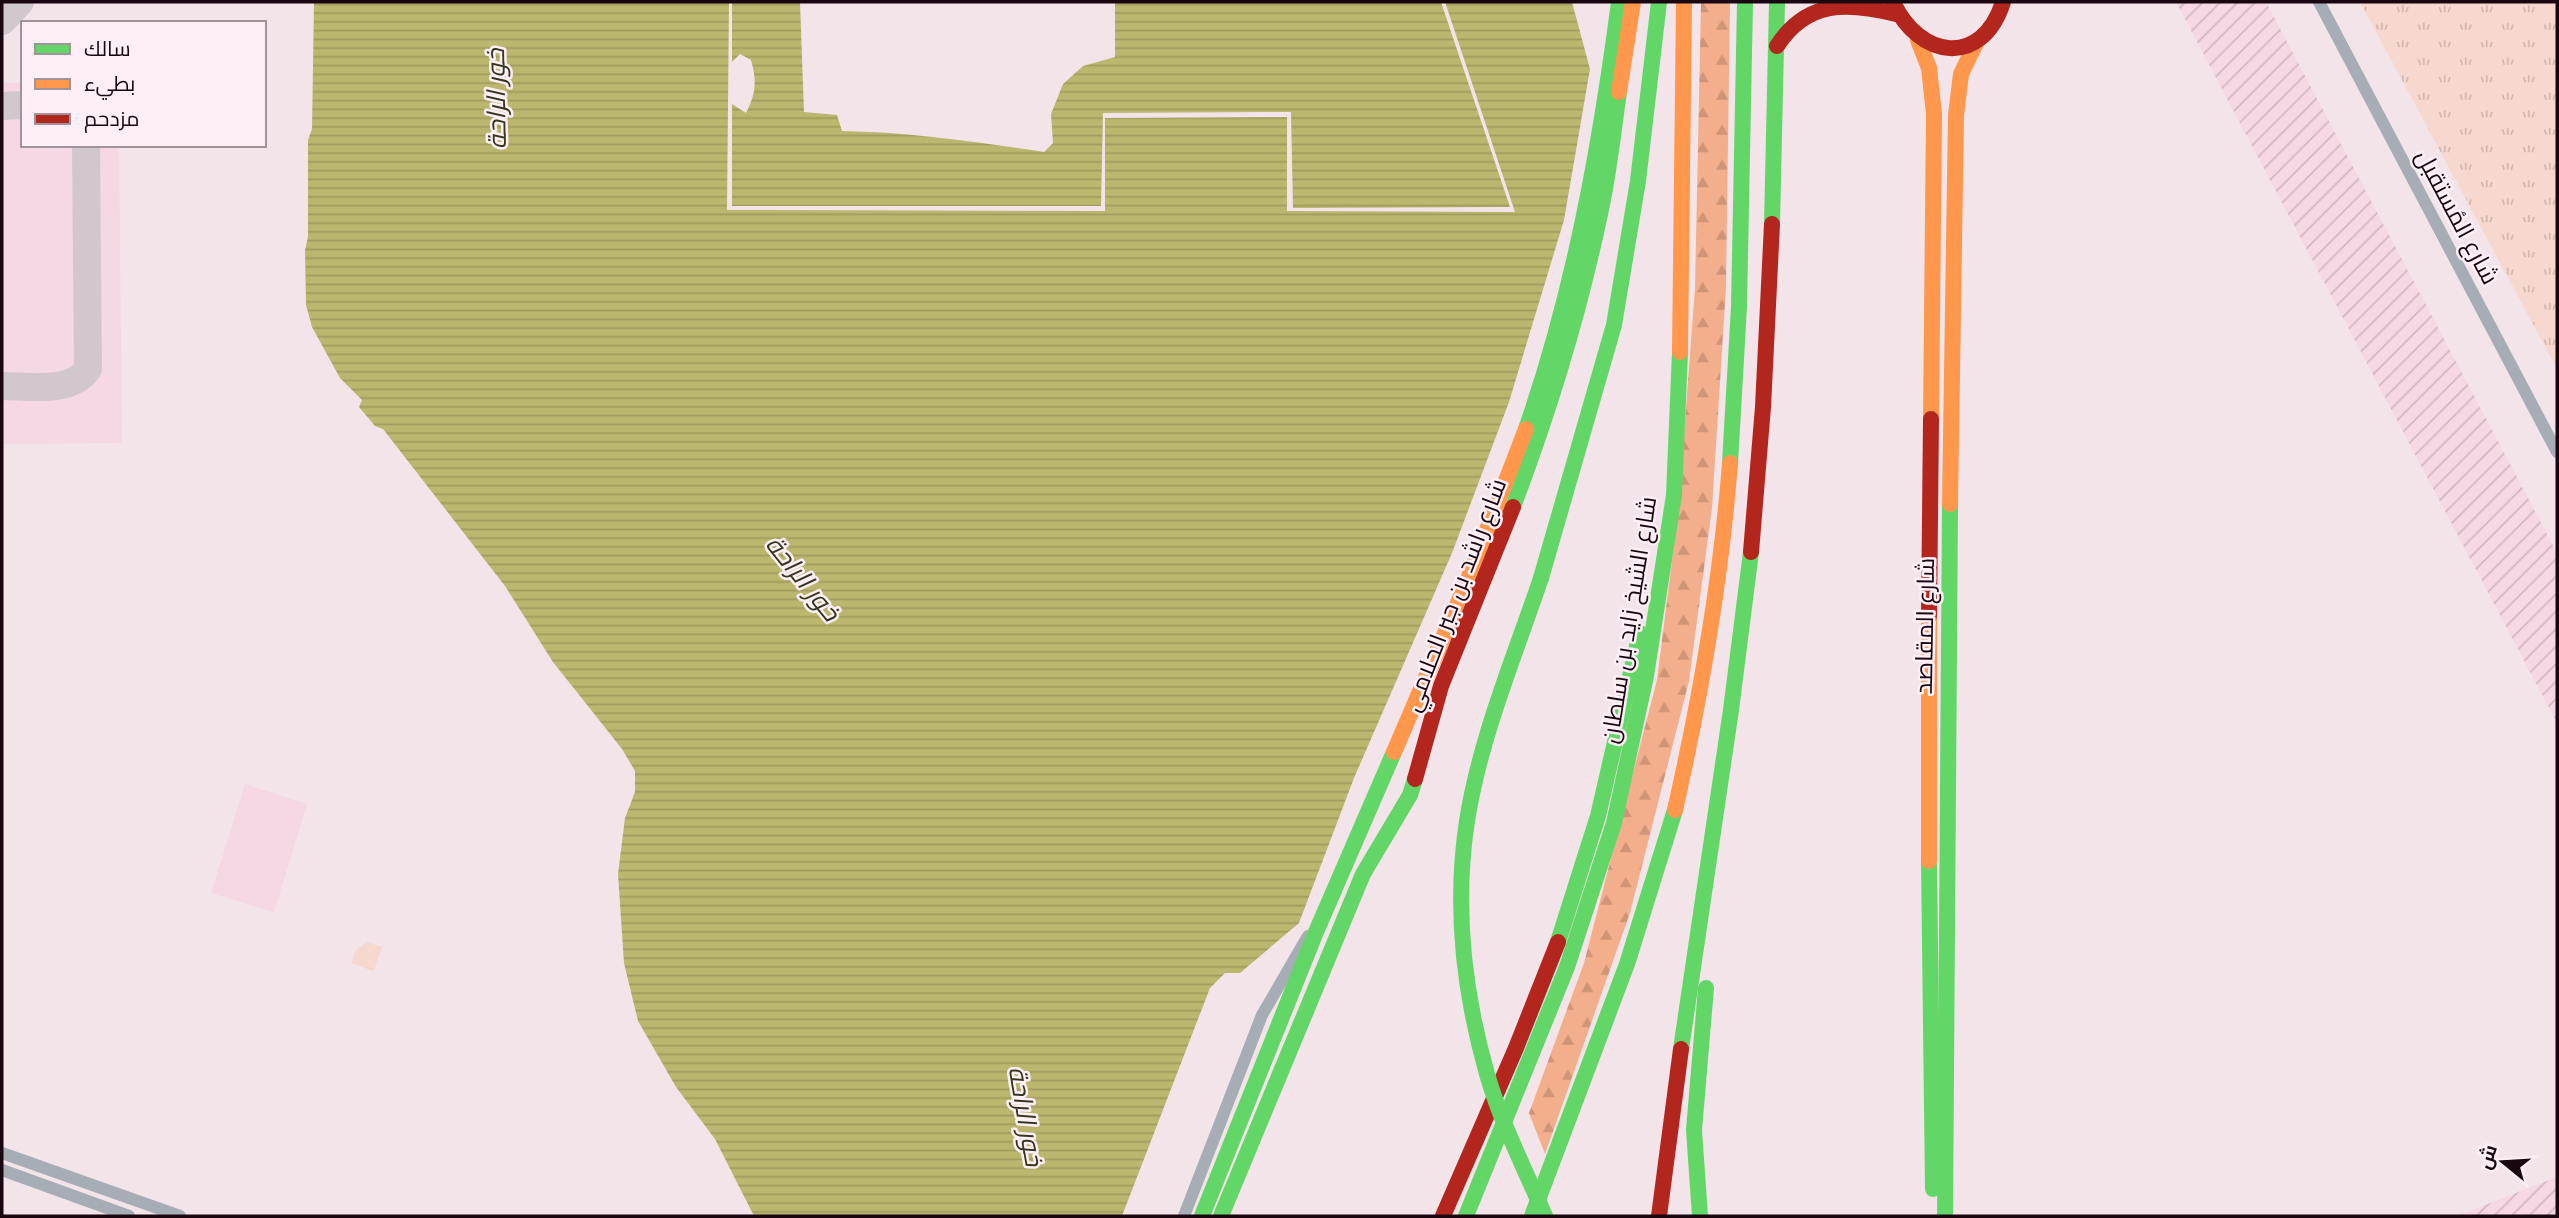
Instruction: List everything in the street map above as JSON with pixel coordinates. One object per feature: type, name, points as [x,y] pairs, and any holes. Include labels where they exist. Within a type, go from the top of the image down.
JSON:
[{"type":"main road","name":"شارع راشد بن جبر الحلامي","points":[[1202,1216],[1326,910],[1479,554],[1528,422],[1563,307],[1586,210],[1608,89],[1619,2]]},
{"type":"main road","name":"شارع راشد بن جبر الحلامي","points":[[1221,1216],[1334,942],[1374,853],[1410,795],[1441,685],[1494,557],[1543,427],[1577,311],[1601,212],[1633,2]]},
{"type":"main road","points":[[1545,1216],[1488,1076],[1471,1006],[1462,886],[1467,822],[1484,748],[1541,578],[1614,325],[1640,168],[1659,2]]},
{"type":"main road","name":"شارع الشيخ زايد بن سلطان","points":[[1466,1216],[1567,967],[1614,823],[1646,676],[1674,495],[1683,291],[1684,2]]},
{"type":"main road","points":[[1531,1216],[1622,981],[1651,895],[1675,808],[1697,707],[1731,461],[1738,329],[1745,2]]},
{"type":"main road","points":[[1659,1216],[1727,756],[1752,544],[1763,410],[1777,2]]},
{"type":"main road","name":"شارع المقاصد","points":[[1945,1216],[1946,753],[1956,115],[1961,74],[1977,41],[1997,20],[2003,2]]},
{"type":"main road","points":[[1776,48],[1786,30],[1811,10],[1853,4],[1895,8],[1918,40],[1941,49],[1966,46],[1977,41]]},
{"type":"main road","name":"شارع المقاصد","points":[[1918,40],[1932,83],[1934,114],[1928,754],[1934,1216]]},
{"type":"main road","points":[[1443,1216],[1524,1031],[1582,873],[1610,769],[1674,495]]},
{"type":"main road","points":[[1700,1216],[1695,1185],[1693,1127],[1704,1001],[1727,834],[1727,756]]},
{"type":"main road","points":[[1374,853],[1374,841],[1398,795],[1392,787],[1379,787]]},
{"type":"main road","points":[[1266,1061],[1267,1044],[1279,1006],[1273,996]]},
{"type":"street","name":"شارع المُستقبل","points":[[2319,2],[2557,452]]},
{"type":"street","points":[[1184,1216],[1262,1015],[1326,910]]},
{"type":"street","points":[[2,1153],[180,1216]]},
{"type":"street","points":[[2,1170],[129,1216]]},
{"type":"shaded area","points":[[2176,2],[2266,2],[2557,553],[2557,723]]},
{"type":"shaded area","points":[[2,83],[21,83],[21,147],[119,147],[122,443],[2,444]]},
{"type":"shaded area","points":[[245,784],[307,804],[274,912],[211,893]]},
{"type":"shaded area","points":[[2557,1177],[2557,1213],[2548,1216],[2457,1216]]},
{"type":"green space","points":[[1701,2],[1730,2],[1726,287],[1712,508],[1689,681],[1630,913],[1545,1154],[1529,1113],[1584,963],[1657,680],[1678,513],[1695,288]]},
{"type":"green space","points":[[2360,2],[2557,2],[2557,369]]},
{"type":"green space","points":[[367,942],[382,947],[374,971],[351,963],[356,950]]},
{"type":"water","name":"خور الراحة","points":[[314,2],[729,2],[727,210],[1105,211],[1105,118],[1287,117],[1287,211],[1515,212],[1445,2],[1572,2],[1590,69],[1564,220],[1509,402],[1452,553],[1354,778],[1299,923],[1240,973],[1225,973],[1210,988],[1122,1216],[754,1216],[715,1139],[676,1087],[638,1021],[624,963],[618,874],[625,818],[635,792],[635,771],[622,749],[553,662],[505,586],[383,429],[375,426],[359,407],[362,400],[340,378],[312,327],[306,305],[305,250],[308,237],[308,140],[312,129]]},
{"type":"water","points":[[732,2],[800,2],[804,112],[837,115],[842,131],[918,135],[1044,152],[1053,143],[1051,114],[1063,84],[1083,66],[1115,57],[1115,2],[1441,2],[1510,207],[1293,208],[1291,112],[1103,113],[1101,206],[732,206],[732,104],[746,113],[754,93],[755,81],[751,60],[740,54],[732,62]]},
{"type":"taxiway","points":[[2,21],[20,2]]},
{"type":"taxiway","points":[[2,106],[21,105]]},
{"type":"taxiway","points":[[2,386],[60,385],[81,377],[88,369],[86,147]]},
{"type":"traffic: fast","points":[[1526,429],[1572,271],[1594,164],[1619,2]]},
{"type":"traffic: fast","points":[[1541,578],[1614,325],[1638,181],[1659,2]]},
{"type":"traffic: fast","points":[[1730,463],[1739,307],[1745,2]]},
{"type":"traffic: fast","points":[[1772,224],[1777,2]]},
{"type":"traffic: fast","points":[[1513,507],[1551,399],[1583,289],[1603,199],[1619,92]]},
{"type":"traffic: fast","points":[[1466,1216],[1567,967],[1614,823],[1646,676],[1674,495],[1680,352]]},
{"type":"traffic: fast","points":[[1945,1216],[1950,504]]},
{"type":"traffic: fast","points":[[1681,1049],[1731,710],[1751,552]]},
{"type":"traffic: fast","points":[[1541,578],[1480,759],[1467,821],[1461,885],[1467,981],[1479,1043],[1506,1128],[1545,1216]]},
{"type":"traffic: fast","points":[[1558,942],[1598,816],[1640,633]]},
{"type":"traffic: fast","points":[[1202,1216],[1316,932],[1394,752]]},
{"type":"traffic: fast","points":[[1221,1216],[1363,874],[1410,795],[1415,779]]},
{"type":"traffic: fast","points":[[1532,1216],[1627,964],[1675,810]]},
{"type":"traffic: fast","points":[[1929,861],[1933,1189]]},
{"type":"traffic: fast","points":[[1700,1216],[1694,1130],[1706,988]]},
{"type":"traffic: slow","points":[[1619,92],[1633,2]]},
{"type":"traffic: slow","points":[[1680,352],[1684,2]]},
{"type":"traffic: slow","points":[[1918,40],[1929,68],[1934,114],[1931,419]]},
{"type":"traffic: slow","points":[[1950,504],[1956,115],[1961,74],[1977,41]]},
{"type":"traffic: slow","points":[[1394,752],[1467,582],[1526,429]]},
{"type":"traffic: slow","points":[[1675,810],[1709,638],[1730,463]]},
{"type":"traffic: slow","points":[[1929,616],[1929,861]]},
{"type":"traffic: jam","points":[[1893,2],[1904,21],[1918,35],[1934,44],[1950,48],[1966,46],[1981,38],[1993,23],[2003,2]]},
{"type":"traffic: jam","points":[[1777,46],[1801,20],[1829,8],[1861,7],[1896,14]]},
{"type":"traffic: jam","points":[[1751,552],[1763,407],[1772,224]]},
{"type":"traffic: jam","points":[[1929,616],[1931,419]]},
{"type":"traffic: jam","points":[[1415,779],[1441,686],[1513,507]]},
{"type":"traffic: jam","points":[[1443,1216],[1516,1048],[1558,942]]},
{"type":"traffic: jam","points":[[1659,1216],[1681,1049]]}]
